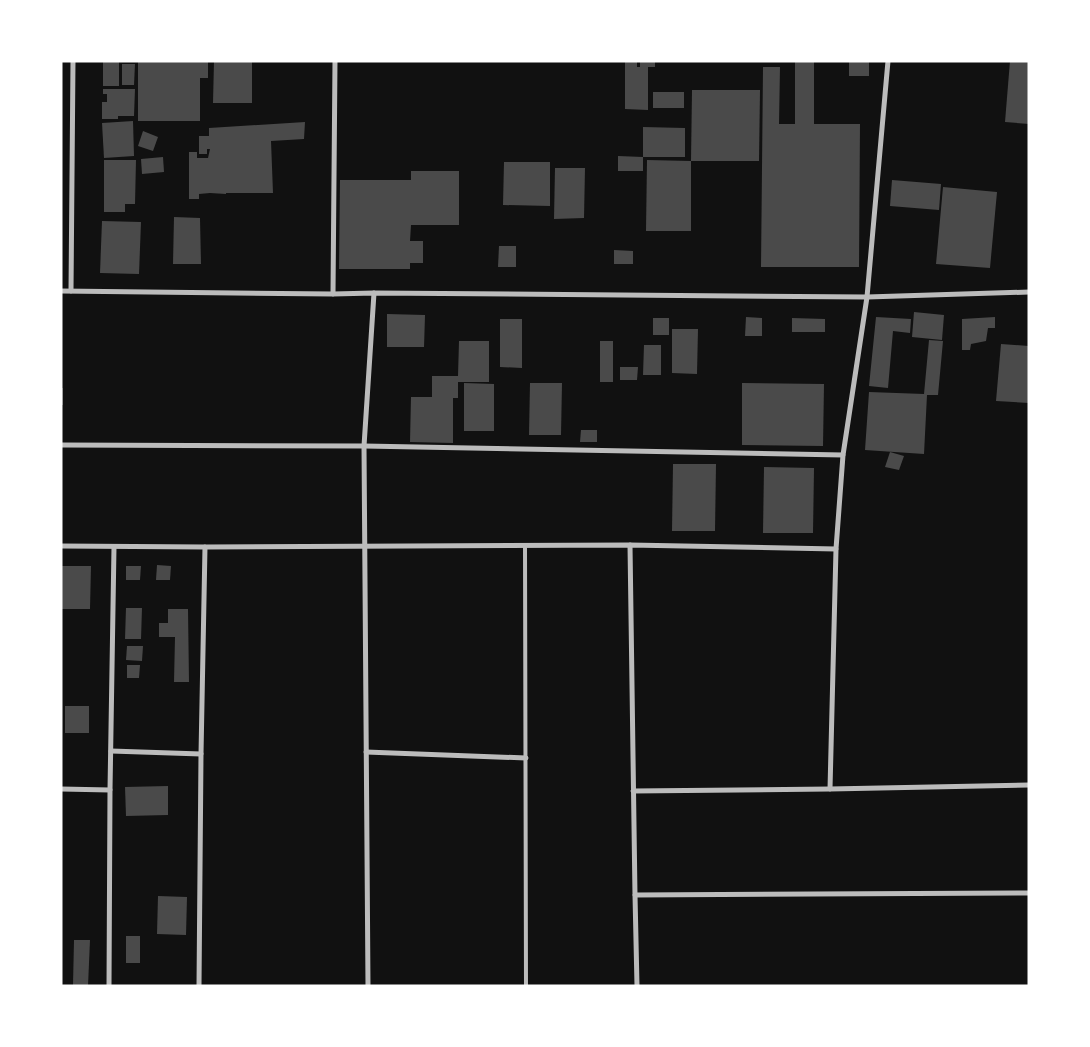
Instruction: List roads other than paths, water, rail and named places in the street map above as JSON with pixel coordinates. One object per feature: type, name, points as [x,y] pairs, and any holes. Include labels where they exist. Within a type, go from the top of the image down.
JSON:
[{"type":"street","points":[[71,291],[73,61]]},
{"type":"street","points":[[333,294],[335,61]]},
{"type":"street","points":[[830,789],[836,549],[843,455],[867,297],[888,61]]},
{"type":"street","points":[[61,291],[867,297],[1029,292]]},
{"type":"street","points":[[368,986],[364,446],[374,293]]},
{"type":"street","points":[[61,445],[364,446],[843,455]]},
{"type":"street","points":[[61,546],[630,545],[836,549]]},
{"type":"street","points":[[630,545],[634,895],[637,986]]},
{"type":"street","points":[[109,986],[114,547]]},
{"type":"street","points":[[199,986],[205,547]]},
{"type":"street","points":[[111,751],[201,754]]},
{"type":"street","points":[[366,752],[526,758]]},
{"type":"street","points":[[634,791],[1029,785]]},
{"type":"street","points":[[61,789],[110,790]]},
{"type":"street","points":[[634,895],[1029,893]]},
{"type":"lane","points":[[525,545],[526,986]]}]
